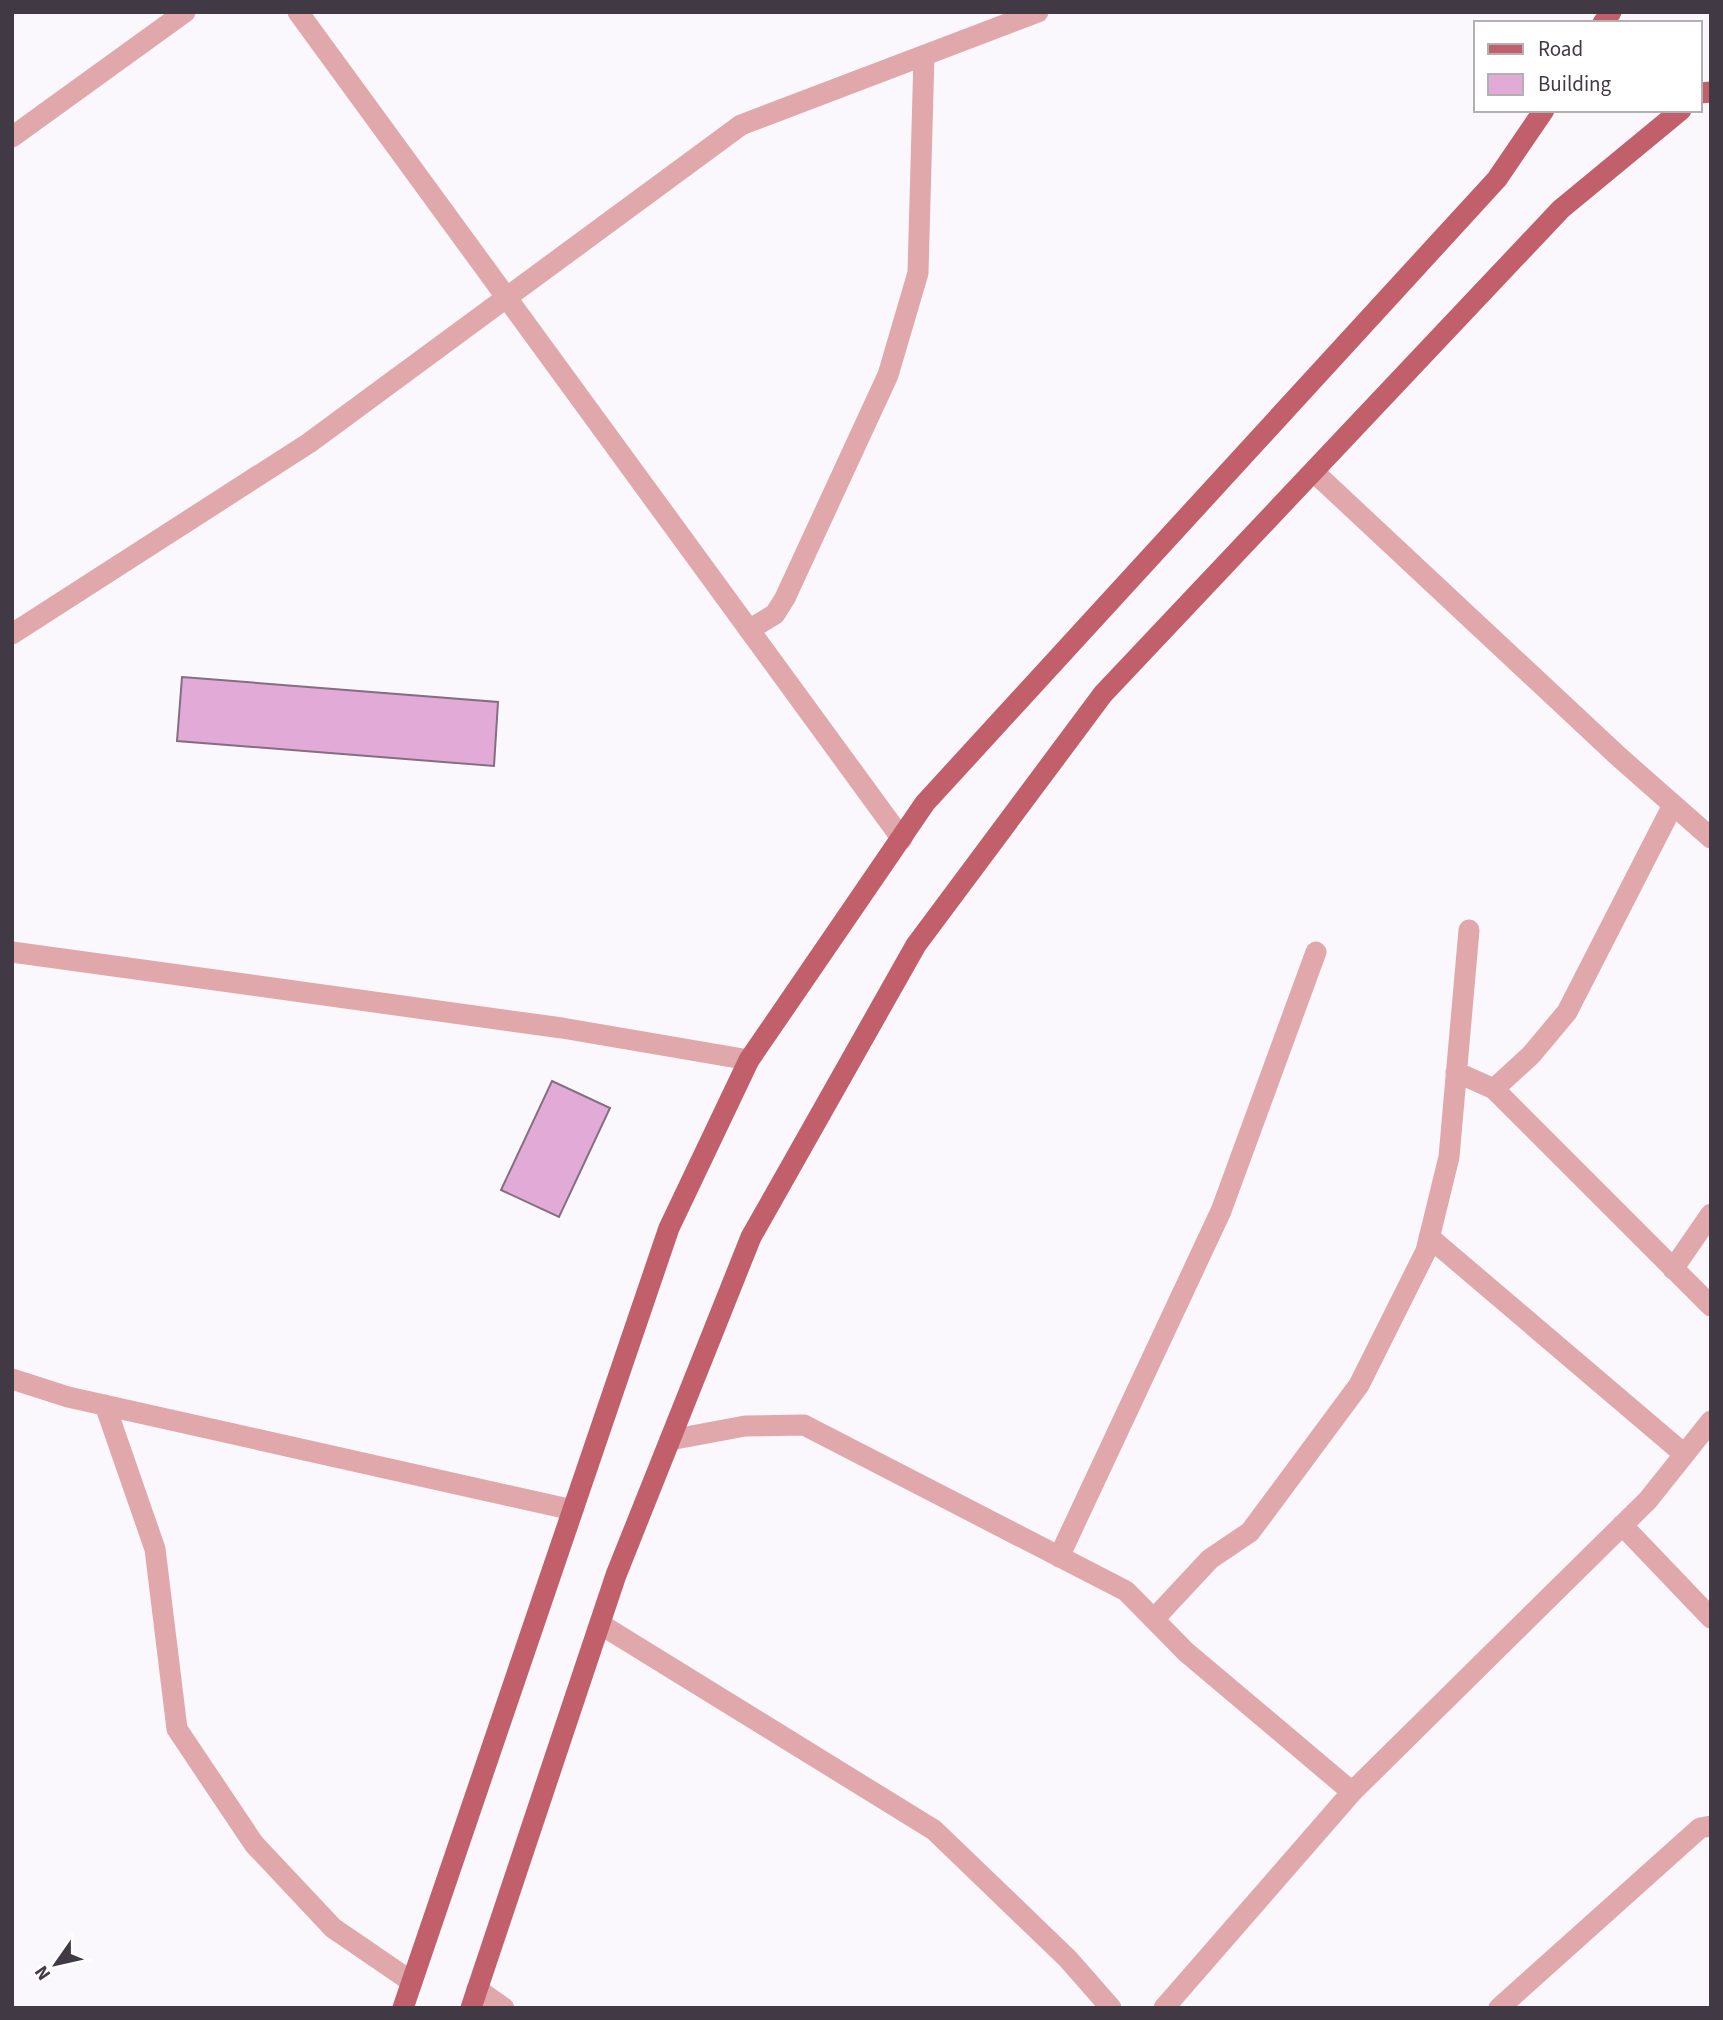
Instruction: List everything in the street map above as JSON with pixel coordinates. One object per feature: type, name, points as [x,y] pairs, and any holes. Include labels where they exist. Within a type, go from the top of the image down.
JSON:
[{"type":"main road","points":[[403,2008],[669,1228],[749,1060],[925,803],[1497,179],[1543,112]]},
{"type":"main road","points":[[474,1998],[600,1624],[751,1237],[916,945],[1103,694],[1561,209],[1679,112]]},
{"type":"street","points":[[12,137],[185,12]]},
{"type":"street","points":[[298,12],[902,839]]},
{"type":"street","points":[[12,634],[309,443],[741,125],[1038,12]]},
{"type":"street","points":[[749,630],[775,614],[785,598],[888,375],[918,273],[924,55]]},
{"type":"street","points":[[1314,472],[1711,838]]},
{"type":"street","points":[[1494,1089],[1531,1055],[1567,1012],[1673,805]]},
{"type":"street","points":[[1154,1619],[1210,1559],[1250,1532],[1359,1385],[1426,1251],[1449,1157],[1469,930]]},
{"type":"street","points":[[12,952],[562,1028],[749,1060]]},
{"type":"street","points":[[1059,1557],[1221,1211],[1316,952]]},
{"type":"street","points":[[1456,1072],[1494,1089],[1711,1306]]},
{"type":"street","points":[[1673,1269],[1711,1213]]},
{"type":"street","points":[[1429,1237],[1685,1454]]},
{"type":"street","points":[[12,1378],[105,1405],[573,1510]]},
{"type":"street","points":[[105,1405],[155,1549],[177,1729],[254,1844],[333,1927],[412,1982]]},
{"type":"street","points":[[1164,2008],[1352,1792],[1648,1500],[1711,1421]]},
{"type":"street","points":[[670,1440],[745,1426],[804,1425],[1126,1591],[1186,1651],[1352,1792]]},
{"type":"street","points":[[1622,1525],[1711,1618]]},
{"type":"street","points":[[600,1624],[934,1830],[1068,1959],[1111,2008]]},
{"type":"street","points":[[1499,2008],[1700,1828],[1711,1826]]},
{"type":"street","points":[[474,1998],[504,2008]]},
{"type":"building","points":[[182,677],[498,702],[494,766],[177,741]]},
{"type":"building","points":[[552,1081],[610,1108],[559,1217],[501,1190]]}]
